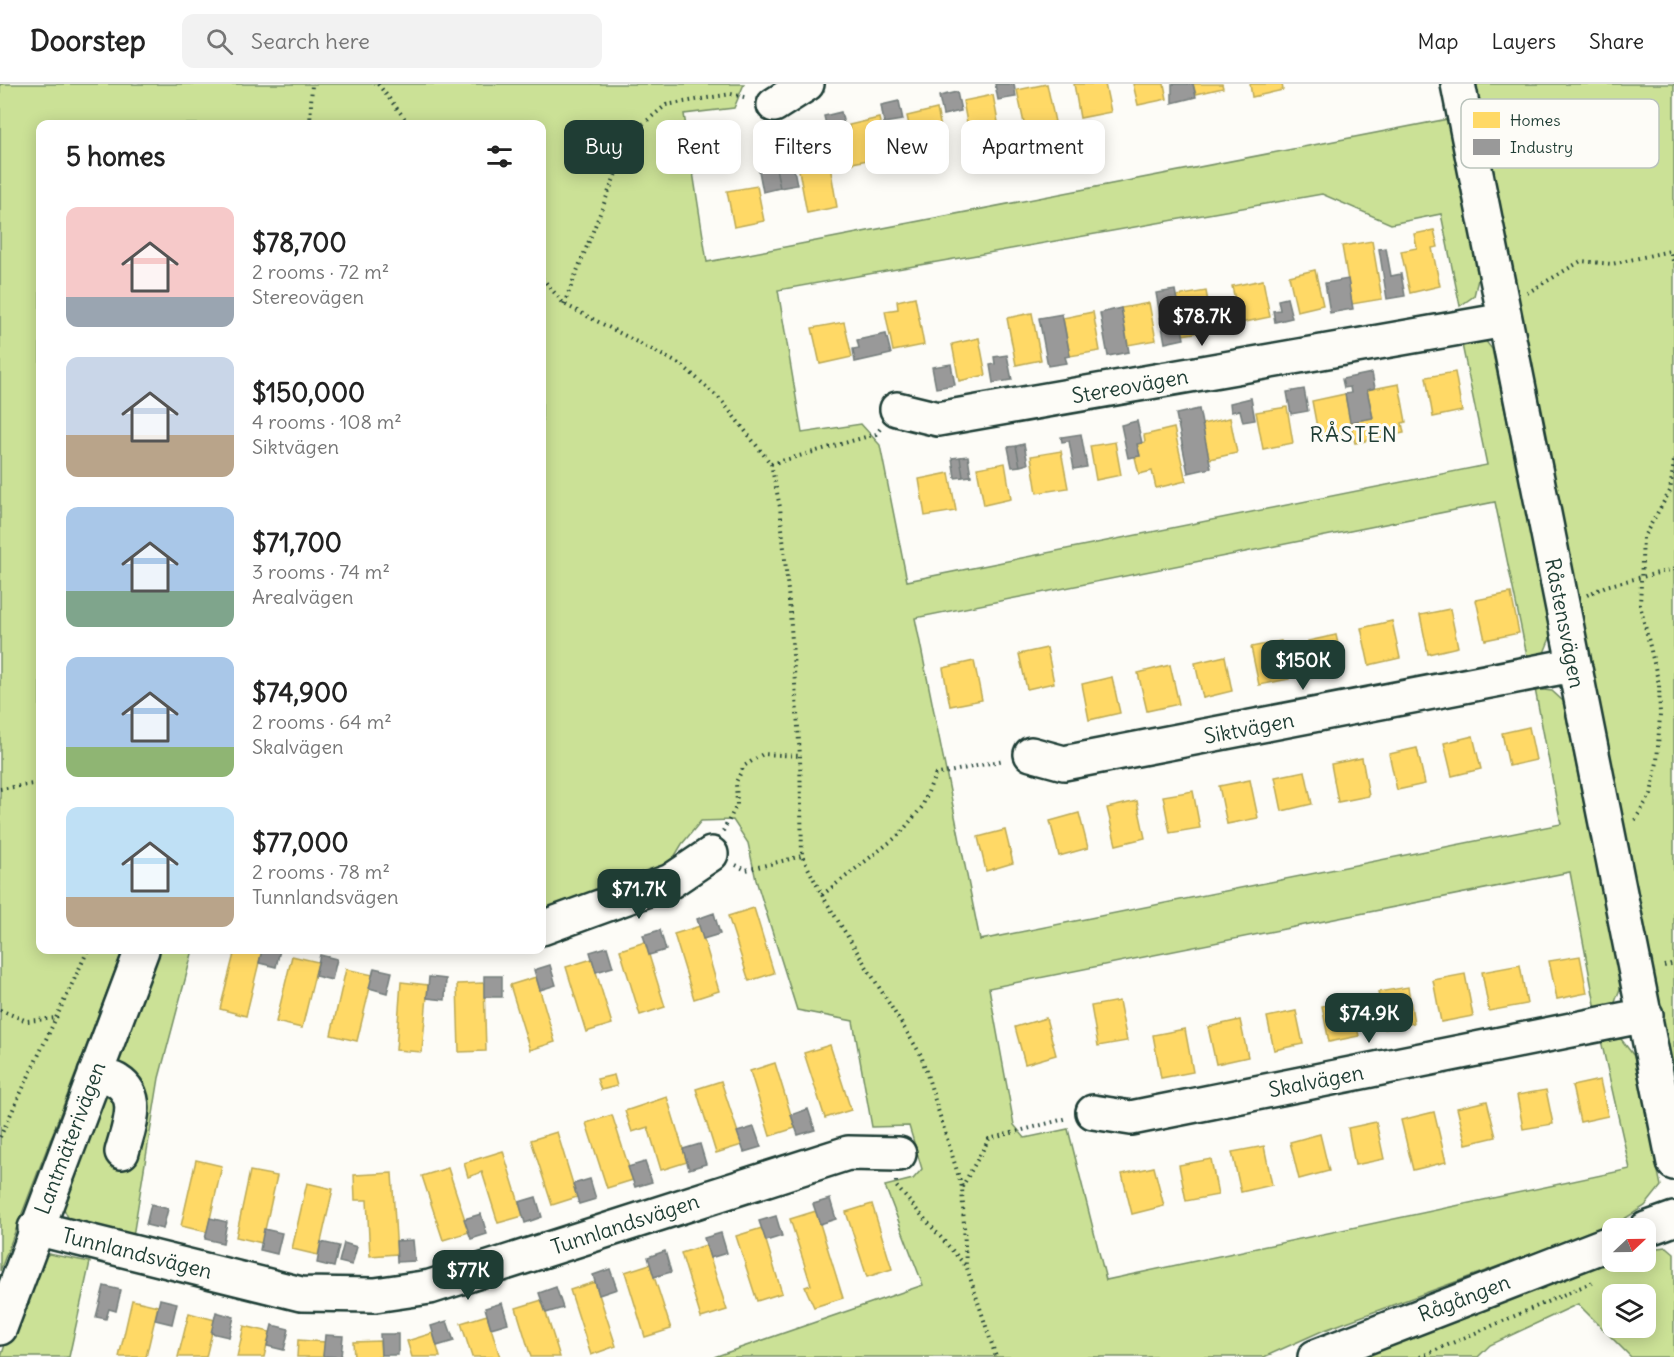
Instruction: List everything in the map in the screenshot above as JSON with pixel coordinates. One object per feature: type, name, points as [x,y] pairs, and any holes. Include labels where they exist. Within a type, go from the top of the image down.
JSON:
[{"type":"street","points":[[774,105],[807,84]]},
{"type":"street","name":"Råstensvägen","points":[[1458,84],[1461,99]]},
{"type":"street","name":"Råstensvägen","points":[[1475,168],[1674,1163]]},
{"type":"street","name":"Stereovägen","points":[[897,409],[938,420],[1503,313]]},
{"type":"street","name":"Siktvägen","points":[[1031,754],[1064,763],[1573,665]]},
{"type":"street","points":[[546,927],[671,881],[711,854]]},
{"type":"street","name":"Lantmäterivägen","points":[[0,1328],[35,1228],[140,954]]},
{"type":"street","name":"Skalvägen","points":[[1093,1112],[1131,1118],[1646,1015]]},
{"type":"street","points":[[94,1074],[118,1081],[130,1096],[133,1108],[122,1152]]},
{"type":"street","name":"Tunnlandsvägen","points":[[35,1228],[301,1294],[375,1295],[430,1287],[848,1153],[899,1154]]},
{"type":"street","points":[[1656,1225],[1674,1219]]},
{"type":"street","name":"Rågången","points":[[1316,1357],[1602,1246]]},
{"type":"path","points":[[310,120],[312,84]]},
{"type":"path","points":[[378,84],[407,120]]},
{"type":"path","points":[[564,304],[632,133],[666,105],[731,94],[774,105]]},
{"type":"path","points":[[1503,313],[1581,261],[1612,264],[1672,250],[1674,264]]},
{"type":"path","points":[[546,283],[564,304],[683,366],[721,400],[771,464],[781,519],[800,756],[802,856],[822,895],[921,1055],[962,1187],[966,1265],[996,1357]]},
{"type":"path","points":[[771,464],[876,434],[897,409]]},
{"type":"path","points":[[1635,821],[1651,794],[1657,762],[1660,715],[1659,684],[1640,605],[1639,579],[1643,538],[1670,490],[1674,461]]},
{"type":"path","points":[[1562,606],[1606,586],[1674,569]]},
{"type":"path","points":[[800,756],[763,754],[744,766],[736,782],[737,805],[711,854],[746,870],[802,856]]},
{"type":"path","points":[[822,895],[899,835],[921,807],[935,775],[1031,754]]},
{"type":"path","points":[[0,789],[36,784]]},
{"type":"path","points":[[0,1137],[86,954]]},
{"type":"path","points":[[0,1010],[27,1021],[56,1018]]},
{"type":"path","points":[[962,1187],[989,1139],[1093,1112]]},
{"type":"path","points":[[899,1154],[896,1186],[966,1265]]},
{"type":"path","points":[[1420,1357],[1599,1280]]},
{"type":"green space","points":[[0,84],[744,84],[734,108],[684,114],[685,120],[656,120],[656,174],[693,174],[707,262],[1448,119],[1479,275],[1474,296],[1460,306],[1441,214],[1391,224],[1322,194],[778,290],[802,433],[861,424],[880,445],[907,581],[1487,465],[1460,335],[1481,335],[1492,349],[1552,633],[1544,653],[1528,661],[1495,502],[915,618],[980,940],[1561,824],[1535,689],[1552,691],[1563,701],[1621,986],[1614,1005],[1597,1015],[1570,872],[989,988],[1014,1125],[1025,1138],[1068,1129],[1106,1280],[1630,1169],[1600,1036],[1621,1039],[1634,1056],[1661,1186],[1645,1206],[1626,1218],[1602,1218],[1602,1228],[1322,1331],[1264,1357],[714,1357],[923,1285],[885,1186],[913,1179],[922,1169],[909,1126],[872,1127],[853,1021],[797,1010],[756,880],[748,843],[733,820],[701,821],[682,844],[667,869],[546,914],[546,120],[36,120],[36,954],[121,954],[0,1271]]},
{"type":"green space","points":[[1476,84],[1674,84],[1674,1081],[1588,661],[1492,168],[1659,168],[1659,99],[1479,99]]},
{"type":"green space","points":[[152,954],[192,954],[159,1078],[133,1236],[70,1222],[60,1200]]},
{"type":"green space","points":[[1667,1247],[1674,1253],[1674,1357],[1631,1357],[1612,1338],[1656,1338],[1656,1284],[1602,1284],[1602,1328],[1578,1304],[1490,1345],[1478,1357],[1337,1357],[1602,1259],[1602,1272],[1656,1272],[1656,1248]]},
{"type":"green space","points":[[49,1254],[90,1262],[69,1357],[1,1357],[31,1265]]},
{"type":"building: Homes","points":[[1047,84],[1055,120],[1023,120],[1017,90]]},
{"type":"building: Homes","points":[[1074,84],[1105,84],[1111,112],[1080,118]]},
{"type":"building: Homes","points":[[1133,84],[1164,84],[1167,99],[1138,105]]},
{"type":"building: Homes","points":[[1193,84],[1222,84],[1223,88],[1196,94]]},
{"type":"building: Homes","points":[[1250,84],[1282,84],[1283,90],[1252,97]]},
{"type":"building: Homes","points":[[993,95],[998,120],[966,120],[963,101]]},
{"type":"building: Homes","points":[[937,109],[939,120],[908,120],[907,116]]},
{"type":"building: Homes","points":[[865,121],[865,160],[853,163],[853,124]]},
{"type":"building: Homes","points":[[800,174],[831,174],[837,207],[807,213]]},
{"type":"building: Homes","points":[[757,186],[764,221],[734,227],[727,191]]},
{"type":"building: Homes","points":[[1434,230],[1438,247],[1432,248],[1440,286],[1410,293],[1401,251],[1417,248],[1414,234]]},
{"type":"building: Homes","points":[[1372,241],[1382,299],[1352,304],[1342,246]]},
{"type":"building: Homes","points":[[1315,270],[1323,305],[1297,311],[1289,276]]},
{"type":"building: Homes","points":[[1263,280],[1270,317],[1240,323],[1232,286]]},
{"type":"building: Homes","points":[[1206,291],[1213,330],[1183,335],[1176,296]]},
{"type":"building: Homes","points":[[915,297],[924,345],[893,351],[885,311],[898,309],[897,301]]},
{"type":"building: Homes","points":[[1149,303],[1156,340],[1128,345],[1121,308]]},
{"type":"building: Homes","points":[[1093,312],[1100,351],[1070,356],[1063,318]]},
{"type":"building: Homes","points":[[1032,313],[1041,360],[1016,365],[1007,318]]},
{"type":"building: Homes","points":[[844,322],[852,357],[820,364],[812,328]]},
{"type":"building: Homes","points":[[979,338],[986,375],[959,381],[952,344]]},
{"type":"building: Homes","points":[[1455,372],[1462,411],[1433,417],[1426,377]]},
{"type":"building: Homes","points":[[1399,384],[1406,422],[1402,423],[1404,433],[1355,443],[1350,422],[1373,418],[1367,390]]},
{"type":"building: Homes","points":[[1345,394],[1352,431],[1319,438],[1312,401]]},
{"type":"building: Homes","points":[[1287,407],[1293,443],[1263,449],[1256,412]]},
{"type":"building: Homes","points":[[1230,418],[1237,453],[1209,459],[1202,424]]},
{"type":"building: Homes","points":[[1174,428],[1186,481],[1156,488],[1152,471],[1139,474],[1135,457],[1140,456],[1137,444],[1145,442],[1144,435]]},
{"type":"building: Homes","points":[[1115,442],[1121,475],[1096,480],[1090,446]]},
{"type":"building: Homes","points":[[1061,451],[1068,488],[1037,493],[1031,456]]},
{"type":"building: Homes","points":[[1005,463],[1011,499],[984,505],[977,468]]},
{"type":"building: Homes","points":[[949,473],[956,511],[925,516],[919,479]]},
{"type":"building: Homes","points":[[1511,593],[1519,633],[1485,640],[1476,600]]},
{"type":"building: Homes","points":[[1450,609],[1458,647],[1428,654],[1420,615]]},
{"type":"building: Homes","points":[[1392,621],[1400,658],[1369,665],[1361,628]]},
{"type":"building: Homes","points":[[1336,635],[1344,670],[1315,676],[1308,641]]},
{"type":"building: Homes","points":[[1281,641],[1289,679],[1259,685],[1251,647]]},
{"type":"building: Homes","points":[[1047,648],[1054,683],[1027,689],[1019,654]]},
{"type":"building: Homes","points":[[1225,656],[1232,691],[1203,698],[1195,663]]},
{"type":"building: Homes","points":[[974,661],[982,700],[950,706],[943,668]]},
{"type":"building: Homes","points":[[1170,665],[1179,704],[1147,711],[1138,673]]},
{"type":"building: Homes","points":[[1112,677],[1120,713],[1089,720],[1082,684]]},
{"type":"building: Homes","points":[[1529,727],[1536,760],[1509,766],[1502,733]]},
{"type":"building: Homes","points":[[1473,736],[1481,769],[1452,776],[1444,743]]},
{"type":"building: Homes","points":[[1417,748],[1425,784],[1397,790],[1389,754]]},
{"type":"building: Homes","points":[[1362,758],[1369,796],[1338,802],[1331,764]]},
{"type":"building: Homes","points":[[1305,771],[1312,804],[1282,811],[1275,777]]},
{"type":"building: Homes","points":[[1250,780],[1258,818],[1227,824],[1219,786]]},
{"type":"building: Homes","points":[[1193,791],[1200,828],[1170,833],[1163,796]]},
{"type":"building: Homes","points":[[1137,801],[1145,838],[1116,845],[1107,808]]},
{"type":"building: Homes","points":[[1079,813],[1088,848],[1059,856],[1050,821]]},
{"type":"building: Homes","points":[[1005,830],[1013,863],[986,871],[978,837]]},
{"type":"building: Homes","points":[[754,908],[774,973],[749,981],[728,916]]},
{"type":"building: Homes","points":[[700,926],[719,991],[694,999],[674,934]]},
{"type":"building: Homes","points":[[645,942],[665,1007],[640,1015],[620,950]]},
{"type":"building: Homes","points":[[234,954],[261,954],[246,1016],[220,1009]]},
{"type":"building: Homes","points":[[292,956],[318,962],[302,1028],[276,1022]]},
{"type":"building: Homes","points":[[1580,956],[1587,993],[1557,999],[1549,961]]},
{"type":"building: Homes","points":[[592,959],[612,1024],[586,1032],[566,967]]},
{"type":"building: Homes","points":[[1520,965],[1527,1004],[1489,1011],[1482,972]]},
{"type":"building: Homes","points":[[346,969],[373,975],[357,1041],[331,1035]]},
{"type":"building: Homes","points":[[1465,974],[1473,1016],[1441,1022],[1433,980]]},
{"type":"building: Homes","points":[[536,977],[555,1042],[530,1050],[510,985]]},
{"type":"building: Homes","points":[[401,982],[428,985],[422,1052],[396,1050]]},
{"type":"building: Homes","points":[[484,983],[486,1051],[459,1052],[457,984]]},
{"type":"building: Homes","points":[[1408,987],[1414,1023],[1385,1029],[1378,992]]},
{"type":"building: Homes","points":[[1351,1000],[1359,1036],[1329,1042],[1322,1006]]},
{"type":"building: Homes","points":[[1119,1001],[1127,1041],[1098,1046],[1091,1006]]},
{"type":"building: Homes","points":[[1296,1011],[1303,1044],[1274,1050],[1267,1017]]},
{"type":"building: Homes","points":[[1046,1018],[1056,1055],[1025,1064],[1015,1027]]},
{"type":"building: Homes","points":[[1240,1020],[1248,1057],[1216,1064],[1208,1027]]},
{"type":"building: Homes","points":[[1185,1029],[1193,1072],[1161,1078],[1153,1035]]},
{"type":"building: Homes","points":[[830,1045],[851,1110],[825,1118],[804,1053]]},
{"type":"building: Homes","points":[[775,1063],[795,1128],[770,1136],[750,1071]]},
{"type":"building: Homes","points":[[614,1075],[617,1086],[601,1090],[597,1079]]},
{"type":"building: Homes","points":[[1600,1080],[1608,1116],[1580,1122],[1572,1086]]},
{"type":"building: Homes","points":[[721,1081],[742,1145],[716,1153],[696,1089]]},
{"type":"building: Homes","points":[[1546,1090],[1553,1124],[1523,1129],[1517,1095]]},
{"type":"building: Homes","points":[[667,1097],[687,1162],[661,1170],[648,1127],[632,1132],[625,1111]]},
{"type":"building: Homes","points":[[1487,1101],[1496,1137],[1466,1144],[1457,1108]]},
{"type":"building: Homes","points":[[1434,1112],[1446,1162],[1413,1170],[1401,1120]]},
{"type":"building: Homes","points":[[612,1115],[633,1180],[607,1188],[586,1123]]},
{"type":"building: Homes","points":[[1376,1122],[1384,1159],[1355,1165],[1348,1128]]},
{"type":"building: Homes","points":[[557,1132],[577,1197],[552,1205],[531,1140]]},
{"type":"building: Homes","points":[[1320,1134],[1329,1171],[1299,1179],[1290,1142]]},
{"type":"building: Homes","points":[[1264,1146],[1272,1185],[1241,1192],[1232,1152]]},
{"type":"building: Homes","points":[[503,1151],[523,1216],[498,1223],[482,1172],[468,1177],[464,1163]]},
{"type":"building: Homes","points":[[1211,1159],[1218,1195],[1186,1201],[1179,1165]]},
{"type":"building: Homes","points":[[196,1160],[222,1166],[207,1232],[181,1226]]},
{"type":"building: Homes","points":[[1154,1167],[1164,1206],[1132,1214],[1122,1174]]},
{"type":"building: Homes","points":[[448,1168],[469,1232],[443,1240],[422,1176]]},
{"type":"building: Homes","points":[[250,1171],[277,1176],[262,1243],[236,1237]]},
{"type":"building: Homes","points":[[392,1173],[397,1254],[370,1256],[367,1200],[355,1200],[354,1175]]},
{"type":"building: Homes","points":[[307,1183],[333,1189],[318,1255],[292,1249]]},
{"type":"building: Homes","points":[[872,1204],[892,1269],[867,1277],[846,1212]]},
{"type":"building: Homes","points":[[816,1211],[843,1298],[814,1307],[805,1287],[811,1285],[790,1219]]},
{"type":"building: Homes","points":[[762,1228],[782,1293],[757,1301],[736,1236]]},
{"type":"building: Homes","points":[[706,1245],[727,1310],[701,1318],[681,1253]]},
{"type":"building: Homes","points":[[650,1264],[671,1329],[645,1337],[625,1272]]},
{"type":"building: Homes","points":[[595,1282],[616,1346],[591,1355],[570,1290]]},
{"type":"building: Homes","points":[[132,1300],[158,1306],[146,1357],[119,1357]]},
{"type":"building: Homes","points":[[542,1300],[560,1357],[531,1357],[516,1308]]},
{"type":"building: Homes","points":[[189,1313],[215,1320],[206,1357],[178,1357]]},
{"type":"building: Homes","points":[[487,1315],[500,1357],[472,1357],[461,1323]]},
{"type":"building: Homes","points":[[244,1326],[270,1332],[264,1357],[237,1357]]},
{"type":"building: Homes","points":[[433,1333],[440,1357],[412,1357],[407,1341]]},
{"type":"building: Homes","points":[[298,1340],[325,1342],[323,1357],[297,1357]]},
{"type":"building: Homes","points":[[380,1341],[381,1357],[354,1357],[353,1342]]},
{"type":"building: Industry","points":[[995,84],[1014,84],[1016,97],[998,100]]},
{"type":"building: Industry","points":[[1172,84],[1193,84],[1196,97],[1172,103]]},
{"type":"building: Industry","points":[[957,92],[961,111],[943,115],[939,96]]},
{"type":"building: Industry","points":[[899,101],[903,120],[884,120],[881,105]]},
{"type":"building: Industry","points":[[841,112],[843,120],[825,120],[824,116]]},
{"type":"building: Industry","points":[[760,174],[777,174],[780,188],[763,192]]},
{"type":"building: Industry","points":[[777,174],[795,174],[797,185],[780,188]]},
{"type":"building: Industry","points":[[1386,248],[1391,276],[1401,274],[1405,296],[1387,299],[1379,249]]},
{"type":"building: Industry","points":[[1348,279],[1353,309],[1330,313],[1325,283]]},
{"type":"building: Industry","points":[[1175,290],[1184,339],[1165,343],[1156,293]]},
{"type":"building: Industry","points":[[1287,298],[1292,318],[1275,322],[1273,311],[1280,310],[1278,300]]},
{"type":"building: Industry","points":[[1121,308],[1129,352],[1108,356],[1100,313]]},
{"type":"building: Industry","points":[[1232,308],[1236,328],[1222,331],[1218,310]]},
{"type":"building: Industry","points":[[1062,314],[1070,356],[1065,357],[1067,363],[1048,366],[1039,318]]},
{"type":"building: Industry","points":[[886,334],[891,354],[855,362],[853,349],[859,348],[857,340]]},
{"type":"building: Industry","points":[[1007,355],[1012,380],[993,383],[990,365],[995,364],[994,357]]},
{"type":"building: Industry","points":[[951,364],[955,385],[936,388],[932,367]]},
{"type":"building: Industry","points":[[1372,373],[1375,388],[1367,390],[1373,418],[1350,422],[1345,394],[1351,393],[1350,387],[1344,388],[1342,379]]},
{"type":"building: Industry","points":[[1304,389],[1308,411],[1291,414],[1287,392]]},
{"type":"building: Industry","points":[[1251,398],[1255,420],[1243,422],[1240,410],[1231,412],[1230,403]]},
{"type":"building: Industry","points":[[1199,409],[1211,468],[1188,473],[1176,414]]},
{"type":"building: Industry","points":[[1137,421],[1142,443],[1137,444],[1140,456],[1128,458],[1121,425]]},
{"type":"building: Industry","points":[[1081,434],[1087,467],[1074,469],[1069,441],[1062,442],[1061,437]]},
{"type":"building: Industry","points":[[1024,444],[1028,464],[1020,466],[1016,446]]},
{"type":"building: Industry","points":[[1016,446],[1020,466],[1012,467],[1008,447]]},
{"type":"building: Industry","points":[[968,456],[971,476],[963,477],[960,457]]},
{"type":"building: Industry","points":[[960,457],[963,477],[955,478],[952,458]]},
{"type":"building: Industry","points":[[714,913],[720,934],[703,939],[697,919]]},
{"type":"building: Industry","points":[[660,930],[666,950],[649,955],[643,935]]},
{"type":"building: Industry","points":[[607,947],[613,967],[596,972],[590,952]]},
{"type":"building: Industry","points":[[261,954],[279,954],[276,967],[259,963]]},
{"type":"building: Industry","points":[[320,955],[337,959],[332,980],[315,976]]},
{"type":"building: Industry","points":[[550,965],[556,985],[540,990],[534,970]]},
{"type":"building: Industry","points":[[374,968],[392,972],[387,993],[369,988]]},
{"type":"building: Industry","points":[[484,976],[502,976],[502,997],[484,997]]},
{"type":"building: Industry","points":[[429,977],[446,979],[445,1000],[427,998]]},
{"type":"building: Industry","points":[[808,1109],[815,1130],[798,1135],[791,1115]]},
{"type":"building: Industry","points":[[754,1127],[761,1147],[744,1152],[737,1132]]},
{"type":"building: Industry","points":[[700,1144],[706,1164],[689,1169],[683,1149]]},
{"type":"building: Industry","points":[[645,1162],[652,1182],[635,1187],[628,1167]]},
{"type":"building: Industry","points":[[590,1179],[596,1199],[579,1204],[573,1184]]},
{"type":"building: Industry","points":[[536,1197],[542,1217],[525,1223],[519,1202]]},
{"type":"building: Industry","points":[[830,1199],[836,1219],[820,1224],[813,1204]]},
{"type":"building: Industry","points":[[151,1204],[168,1209],[163,1229],[146,1225]]},
{"type":"building: Industry","points":[[481,1214],[487,1234],[471,1239],[464,1219]]},
{"type":"building: Industry","points":[[776,1216],[782,1236],[766,1241],[759,1221]]},
{"type":"building: Industry","points":[[210,1218],[227,1222],[223,1243],[205,1239]]},
{"type":"building: Industry","points":[[264,1229],[282,1233],[277,1254],[260,1250]]},
{"type":"building: Industry","points":[[721,1233],[727,1253],[710,1258],[704,1238]]},
{"type":"building: Industry","points":[[413,1240],[415,1261],[397,1262],[396,1241]]},
{"type":"building: Industry","points":[[321,1242],[339,1246],[334,1267],[317,1263]]},
{"type":"building: Industry","points":[[344,1243],[357,1247],[352,1265],[339,1262]]},
{"type":"building: Industry","points":[[665,1251],[671,1272],[654,1277],[648,1257]]},
{"type":"building: Industry","points":[[610,1269],[617,1289],[599,1295],[593,1275]]},
{"type":"building: Industry","points":[[104,1286],[121,1290],[116,1311],[109,1309],[106,1319],[96,1317]]},
{"type":"building: Industry","points":[[556,1287],[563,1308],[546,1313],[539,1293]]},
{"type":"building: Industry","points":[[160,1299],[177,1303],[172,1324],[155,1320]]},
{"type":"building: Industry","points":[[502,1303],[508,1323],[491,1328],[485,1308]]},
{"type":"building: Industry","points":[[216,1312],[234,1317],[229,1337],[211,1333]]},
{"type":"building: Industry","points":[[447,1321],[454,1341],[437,1346],[431,1326]]},
{"type":"building: Industry","points":[[272,1325],[289,1329],[284,1350],[267,1346]]},
{"type":"building: Industry","points":[[380,1334],[398,1334],[398,1355],[381,1355]]},
{"type":"building: Industry","points":[[325,1335],[343,1336],[341,1357],[323,1356]]},
{"type":"district","name":"RÅSTEN","points":[[1354,434]]}]
